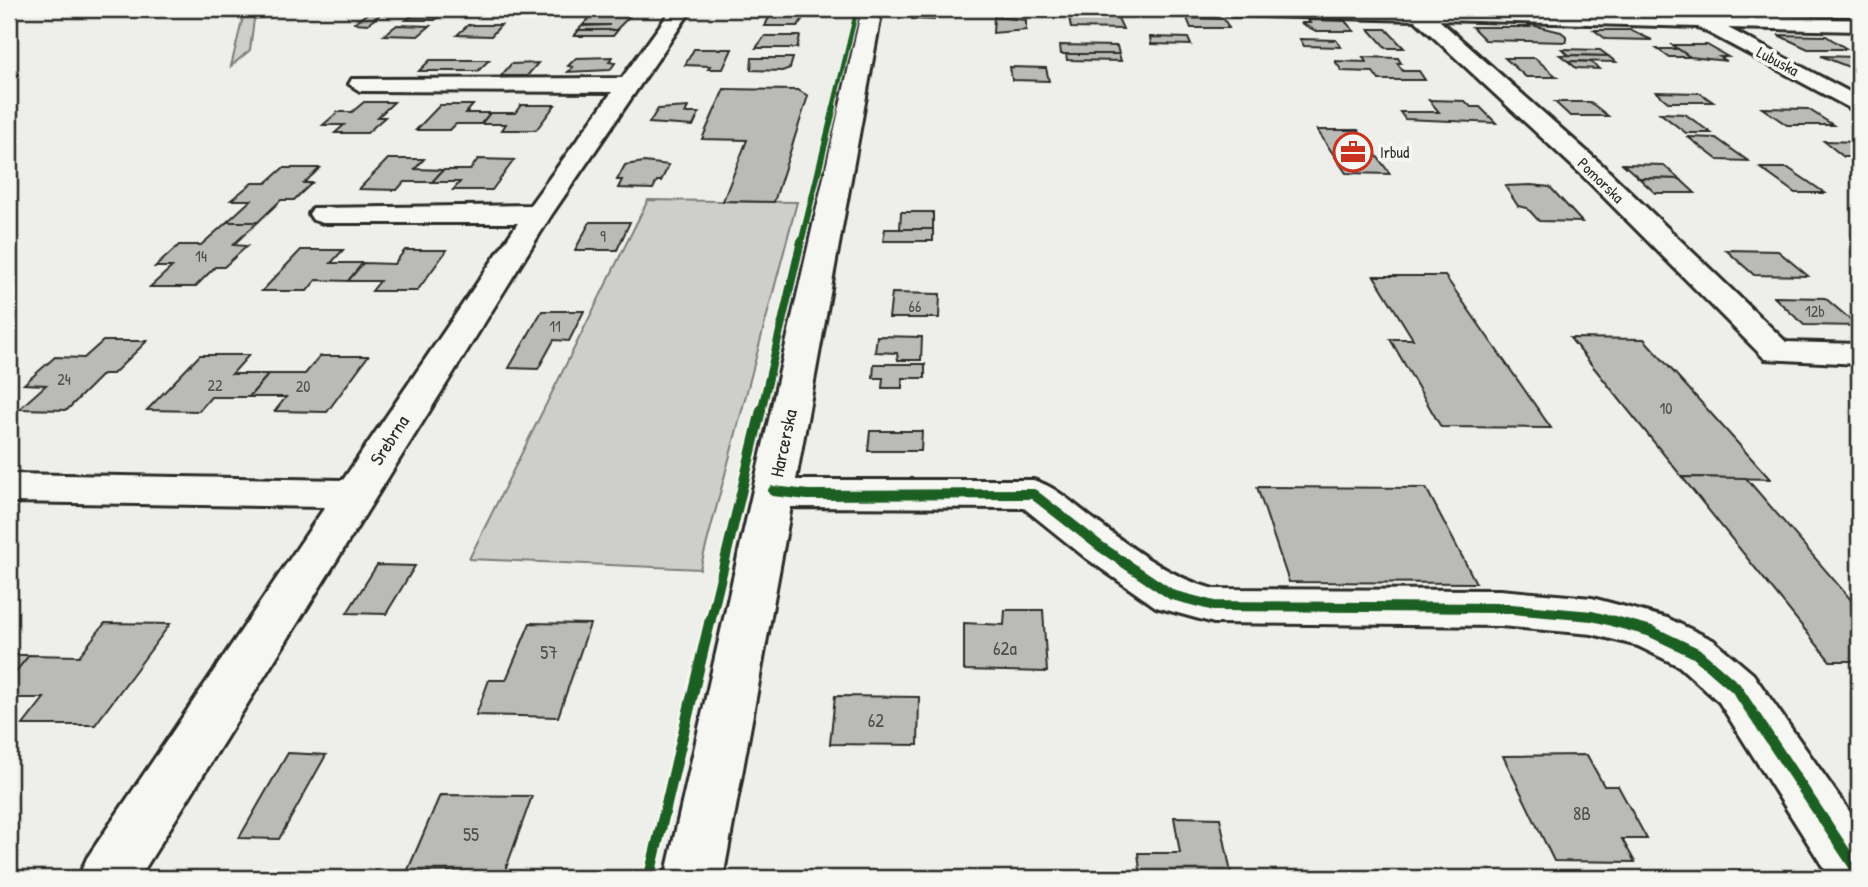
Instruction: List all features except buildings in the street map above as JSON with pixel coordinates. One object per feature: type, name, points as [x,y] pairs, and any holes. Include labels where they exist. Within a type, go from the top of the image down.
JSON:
[{"type":"street","name":"Srebrna","points":[[107,878],[353,494],[538,214],[682,9]]},
{"type":"street","name":"Harcerska","points":[[694,878],[872,9]]},
{"type":"street","points":[[1228,9],[1859,25]]},
{"type":"street","name":"Lubuska","points":[[1674,9],[1775,59],[1859,106]]},
{"type":"street","name":"Pomorska","points":[[1419,13],[1591,169],[1777,352],[1859,354]]},
{"type":"street","points":[[360,84],[629,85]]},
{"type":"street","points":[[323,214],[538,214]]},
{"type":"street","points":[[9,488],[353,494]]},
{"type":"street","points":[[773,491],[808,495],[1033,494],[1101,547],[1172,595],[1214,606],[1500,608],[1592,616],[1650,631],[1696,653],[1736,688],[1859,873]]},
{"type":"shaded area","points":[[245,9],[314,9],[254,19],[250,50],[231,66]]},
{"type":"shaded area","points":[[648,200],[797,202],[700,569],[469,559]]},
{"type":"cycle path","points":[[649,878],[857,9]]},
{"type":"cycle path","points":[[773,491],[808,495],[1033,494],[1101,547],[1172,595],[1214,606],[1500,608],[1592,616],[1650,631],[1696,653],[1736,688],[1859,873]]},
{"type":"place","name":"Irbud","points":[[1353,152]]}]
